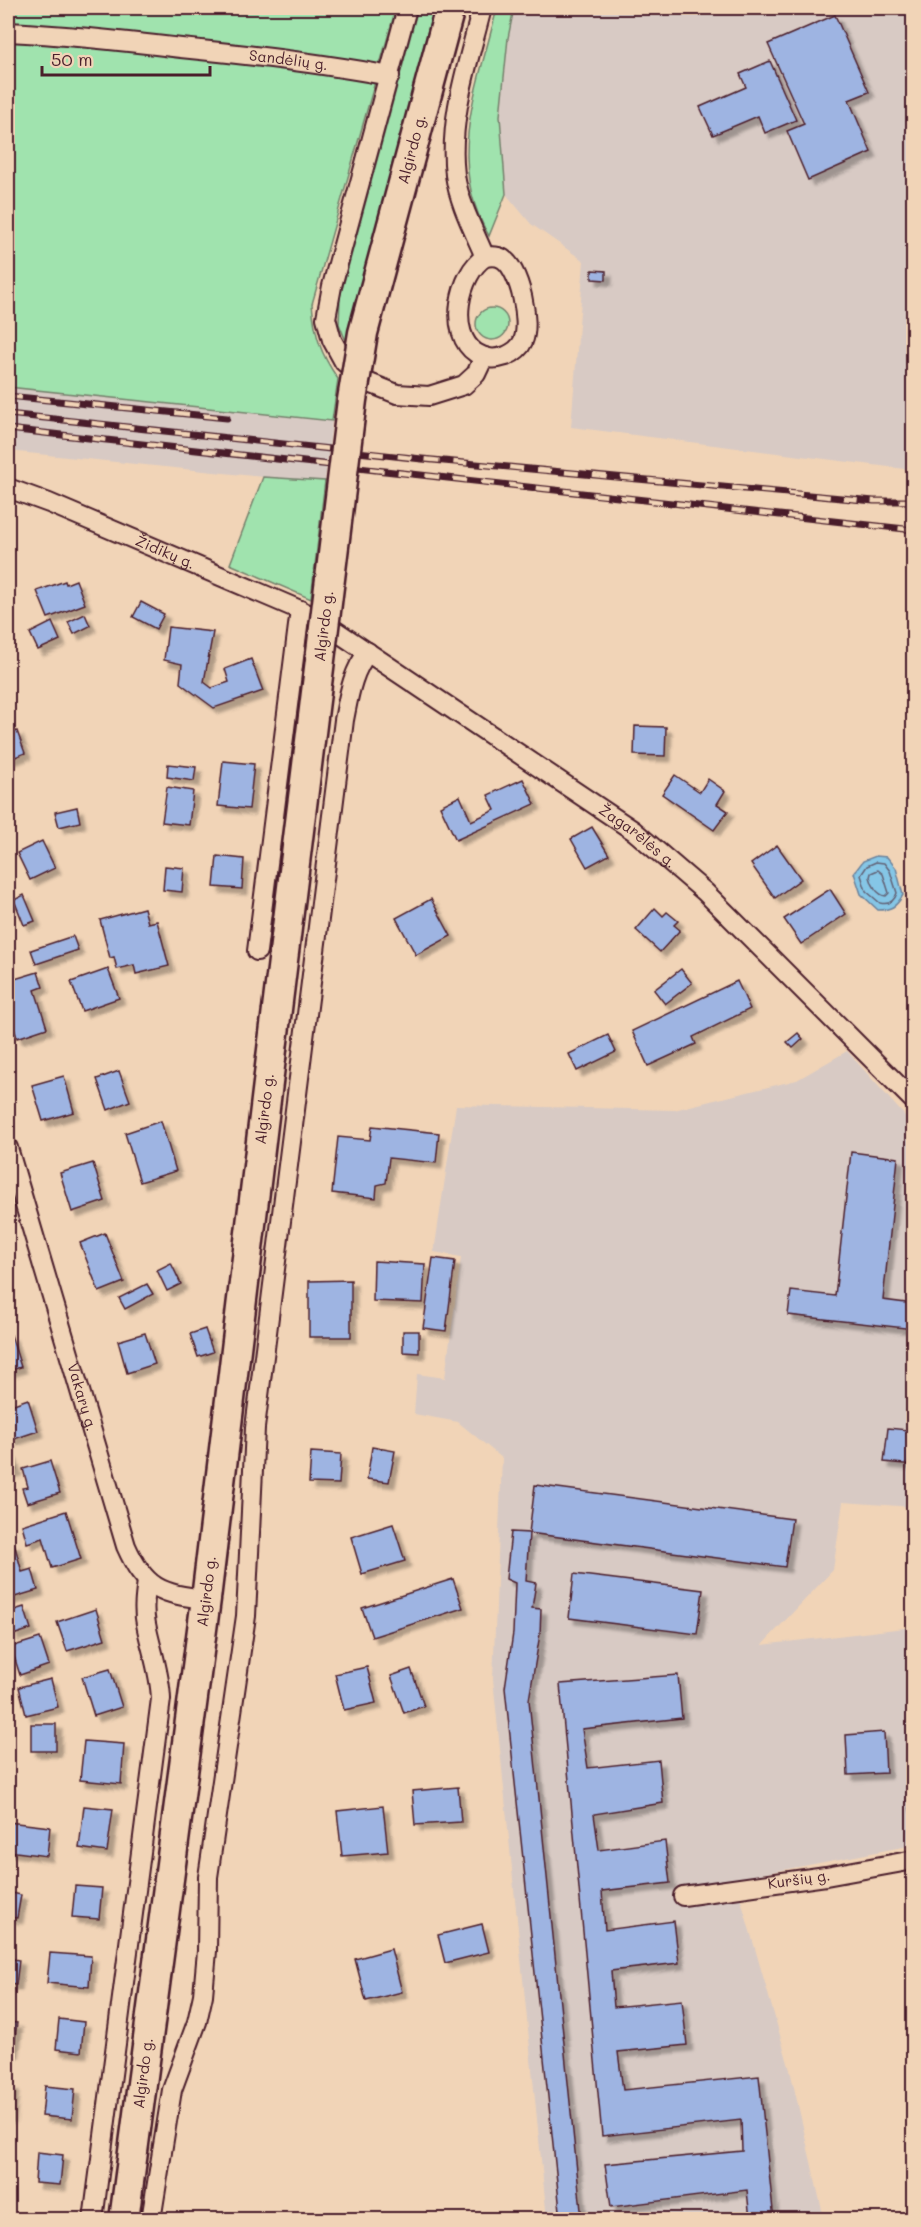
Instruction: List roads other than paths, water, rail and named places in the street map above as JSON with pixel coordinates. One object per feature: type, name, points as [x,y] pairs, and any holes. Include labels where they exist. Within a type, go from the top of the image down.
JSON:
[{"type":"main road","name":"Algirdo g.","points":[[124,2220],[206,1599],[353,389],[363,333],[450,8]]},
{"type":"street","points":[[407,8],[332,286],[326,318],[332,340],[344,362],[367,382],[397,394],[429,396],[464,385],[476,374],[484,357]]},
{"type":"street","points":[[482,8],[455,120],[454,158],[455,177],[461,197],[485,257]]},
{"type":"street","name":"Sandėlių g.","points":[[8,32],[64,35],[234,53],[361,69],[390,76]]},
{"type":"street","points":[[485,257],[503,259],[514,275],[523,303],[526,327],[523,342],[510,354],[492,359],[484,357],[464,341],[459,329],[459,316],[466,280],[477,262],[485,257]]},
{"type":"street","name":"Židikų g.","points":[[8,488],[49,503],[321,621]]},
{"type":"street","points":[[257,951],[300,610]]},
{"type":"street","name":"Žagarėlės g.","points":[[321,621],[633,831],[705,892],[914,1101]]},
{"type":"street","points":[[150,2220],[172,2090],[197,2022],[202,1995],[207,1951],[208,1877],[246,1616],[255,1428],[273,1273],[344,720],[350,687],[358,665],[368,652]]},
{"type":"street","name":"Vakarų g.","points":[[8,1148],[126,1546],[135,1566],[147,1581]]},
{"type":"street","points":[[147,1581],[166,1592],[206,1599]]},
{"type":"street","name":"Algirdo g.","points":[[93,2220],[161,1699],[160,1680],[146,1623],[144,1604],[147,1581]]},
{"type":"street","name":"Kuršių g.","points":[[682,1896],[826,1876],[914,1860]]},
{"type":"water","points":[[876,856],[887,857],[896,868],[903,895],[893,907],[878,910],[861,894],[854,873],[863,861]]},
{"type":"railway","points":[[8,396],[227,418]]},
{"type":"railway","points":[[8,414],[422,459],[874,501],[914,501]]},
{"type":"railway","points":[[8,429],[914,530]]}]
